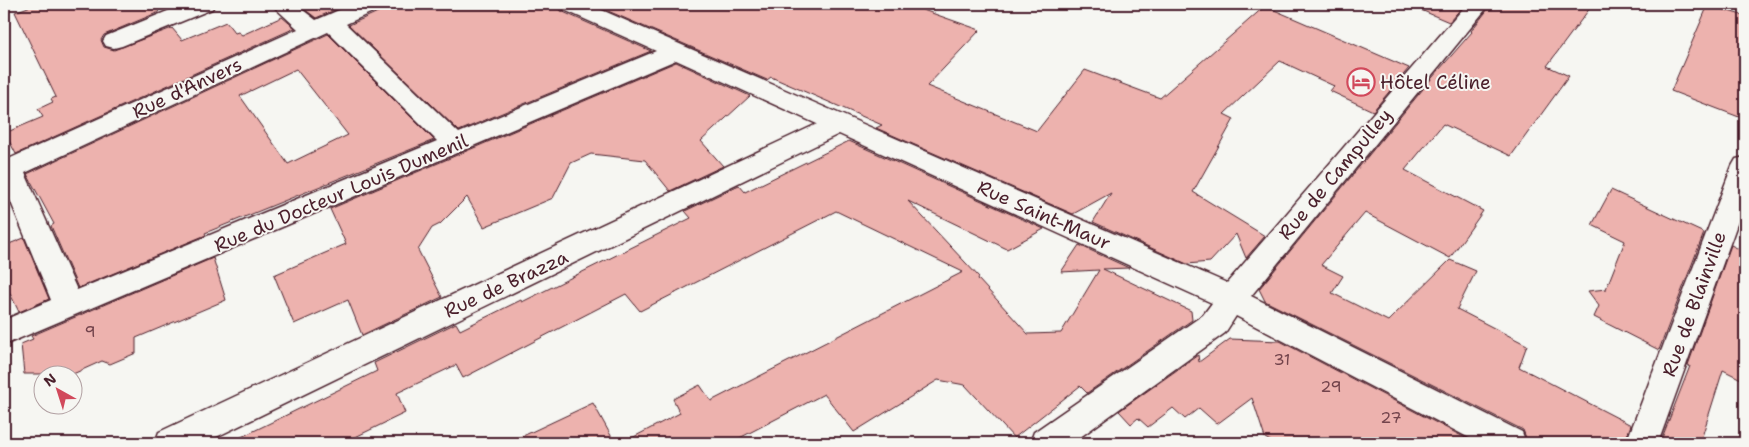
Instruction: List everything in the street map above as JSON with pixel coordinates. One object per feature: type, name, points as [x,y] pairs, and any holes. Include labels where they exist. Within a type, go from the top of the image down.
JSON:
[{"type":"street","points":[[114,41],[204,4]]},
{"type":"street","points":[[282,4],[323,26],[456,145]]},
{"type":"street","name":"Rue d'Anvers","points":[[7,171],[371,4]]},
{"type":"street","name":"Rue Saint-Maur","points":[[570,4],[841,123],[1231,299],[1510,443]]},
{"type":"street","name":"Rue de Campulley","points":[[1046,443],[1214,324],[1231,299],[1478,4]]},
{"type":"street","name":"Rue du Docteur Louis Dumenil","points":[[4,333],[678,51]]},
{"type":"street","name":"Rue de Brazza","points":[[171,443],[841,123]]},
{"type":"street","name":"Rue de Blainville","points":[[1642,443],[1745,166]]},
{"type":"street","points":[[7,171],[63,291],[67,306]]},
{"type":"building","points":[[36,4],[152,4],[159,12],[104,35],[101,40],[104,47],[114,50],[172,28],[182,40],[226,22],[235,33],[238,32],[242,35],[282,17],[295,28],[16,154],[5,133],[43,117],[38,109],[53,102],[51,99],[56,97],[15,12]]},
{"type":"building","points":[[311,4],[349,4],[316,18],[303,8]]},
{"type":"building","points":[[384,4],[557,4],[561,11],[651,51],[459,131],[349,25],[380,11]]},
{"type":"building","points":[[592,4],[906,4],[980,30],[927,86],[1037,131],[1085,70],[1160,98],[1265,6],[1409,68],[1373,111],[1330,91],[1334,86],[1280,61],[1224,114],[1234,119],[1193,192],[1265,236],[1246,258],[1236,234],[1210,262],[1187,264],[1093,222],[1111,193],[1073,214],[876,128],[882,125],[771,77],[767,80]]},
{"type":"building","points":[[1407,4],[1465,4],[1449,22]]},
{"type":"building","points":[[1492,4],[1593,4],[1547,66],[1569,76],[1511,156],[1443,124],[1405,170],[1483,211],[1450,258],[1365,213],[1321,265],[1343,276],[1332,293],[1388,321],[1450,260],[1476,271],[1457,309],[1527,345],[1519,367],[1631,425],[1624,443],[1528,443],[1523,430],[1265,301],[1259,289],[1472,32]]},
{"type":"building","points":[[1708,5],[1745,16],[1745,101],[1739,117],[1671,91]]},
{"type":"building","points":[[328,34],[434,140],[205,233],[206,235],[78,288],[51,226],[54,224],[27,174]],"holes":[[[296,69],[348,135],[288,164],[240,96]]]},
{"type":"building","points":[[676,62],[750,96],[701,141],[723,166],[670,191],[645,160],[591,154],[571,163],[553,198],[484,227],[467,197],[440,224],[432,228],[418,250],[442,297],[362,335],[348,300],[294,324],[274,275],[346,244],[330,209]]},
{"type":"building","points":[[849,141],[1044,229],[1007,249],[908,201],[979,277],[978,279],[1028,334],[1061,333],[1099,270],[1061,272],[1079,245],[1129,268],[1103,269],[1191,311],[1192,320],[1087,393],[1080,386],[1014,438],[965,385],[938,380],[854,432],[824,394],[730,443],[622,443],[680,413],[673,399],[700,385],[711,401],[963,272],[836,211],[640,311],[626,294],[463,378],[456,365],[397,393],[405,413],[343,443],[229,443],[377,371],[374,363],[456,323],[460,330],[521,300],[522,302],[691,218],[685,211],[739,185],[745,192]]},
{"type":"building","points":[[1611,190],[1704,233],[1659,350],[1594,317],[1599,306],[1588,291],[1606,289],[1625,241],[1592,225]]},
{"type":"building","points":[[24,238],[49,299],[19,312],[4,281],[4,246]]},
{"type":"building","points":[[1731,245],[1745,252],[1745,381],[1723,370],[1700,443],[1660,443],[1690,366],[1688,365]]},
{"type":"building","points":[[213,258],[226,300],[136,338],[136,353],[110,364],[102,361],[82,370],[82,364],[32,364],[32,374],[24,374],[21,344],[33,339],[31,336]]},
{"type":"building","points":[[1230,339],[1280,341],[1475,443],[1274,443],[1265,438],[1252,398],[1217,424],[1199,408],[1185,419],[1173,408],[1148,427],[1138,418],[1131,424],[1119,411],[1198,355],[1199,362]]},
{"type":"building","points":[[593,403],[615,443],[508,443]]},
{"type":"place","name":"Hôtel Céline","points":[[1361,82]]}]
